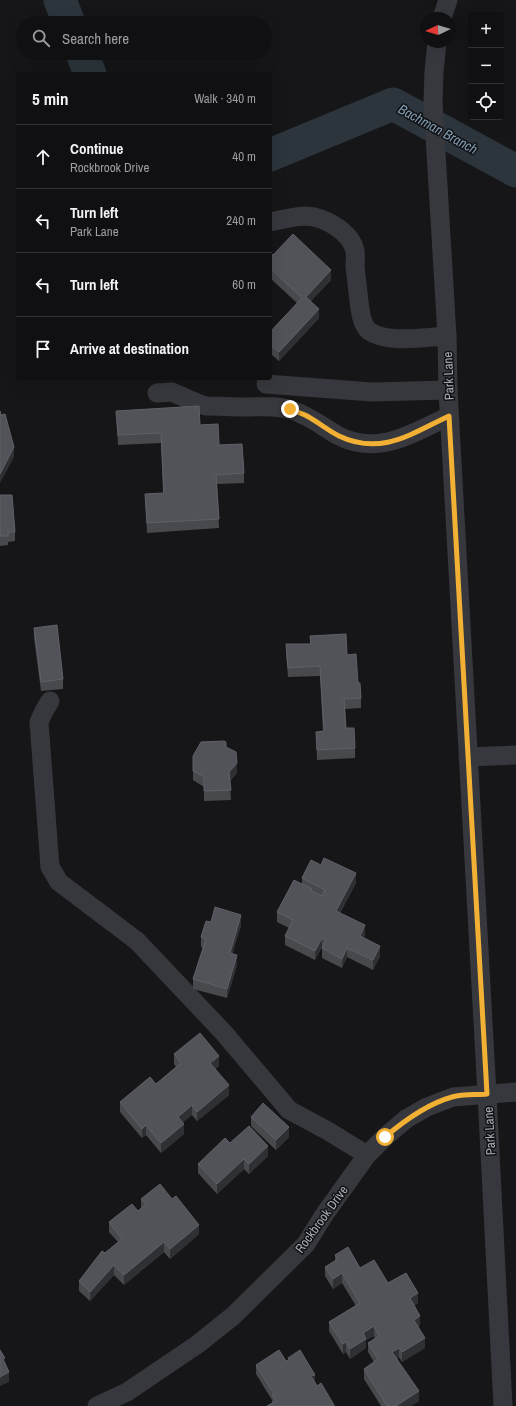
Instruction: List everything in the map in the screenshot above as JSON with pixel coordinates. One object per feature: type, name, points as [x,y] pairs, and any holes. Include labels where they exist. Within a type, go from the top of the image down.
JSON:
[{"type":"street","points":[[444,12],[448,0]]},
{"type":"street","name":"Park Lane","points":[[436,48],[434,72],[434,102],[447,336],[449,416],[503,1406]]},
{"type":"street","points":[[272,222],[307,216],[331,224],[344,232],[352,242],[355,252],[358,300],[361,318],[368,330],[380,336],[392,339],[447,336]]},
{"type":"street","points":[[269,406],[264,381],[372,392],[448,390]]},
{"type":"street","points":[[157,393],[172,392],[206,406],[269,406],[290,409],[304,414],[338,436],[367,445],[388,443],[449,416]]},
{"type":"street","points":[[50,701],[39,722],[50,867],[56,878],[69,890],[137,941],[224,1034],[289,1110],[328,1130],[367,1156]]},
{"type":"street","points":[[468,757],[516,755]]},
{"type":"street","name":"Rockbrook Drive","points":[[97,1406],[127,1392],[198,1344],[233,1316],[306,1244],[324,1215],[367,1156],[385,1137],[406,1119],[427,1107],[453,1097],[516,1092]]},
{"type":"building","points":[[293,234],[331,270],[306,297],[319,309],[279,352],[272,346],[272,330],[302,298],[272,270],[272,254],[273,255]]},
{"type":"building","points":[[199,406],[200,425],[218,424],[219,445],[242,444],[244,473],[216,475],[219,519],[147,523],[145,494],[164,493],[161,433],[118,435],[116,411]]},
{"type":"building","points":[[0,411],[1,415],[5,414],[14,447],[0,474]]},
{"type":"building","points":[[0,495],[12,495],[15,532],[8,532],[8,536],[0,536]]},
{"type":"building","points":[[57,625],[63,679],[41,682],[34,628]]},
{"type":"building","points":[[346,634],[347,655],[356,654],[358,683],[360,683],[361,698],[344,699],[346,728],[354,728],[355,748],[317,750],[316,732],[324,731],[320,666],[288,668],[286,644],[311,644],[310,636]]},
{"type":"building","points":[[201,742],[226,742],[226,747],[236,752],[237,763],[229,772],[231,790],[204,791],[204,777],[193,771],[193,756]]},
{"type":"building","points":[[324,858],[356,873],[336,911],[365,925],[360,936],[380,946],[373,960],[347,948],[342,959],[322,948],[326,940],[322,938],[315,951],[285,936],[293,920],[277,912],[294,880],[322,896],[325,890],[302,878],[311,860],[321,865]]},
{"type":"building","points":[[215,907],[241,915],[230,953],[237,955],[227,989],[193,979],[206,939],[201,937],[206,921],[211,922]]},
{"type":"building","points":[[200,1033],[219,1056],[210,1063],[229,1085],[197,1112],[192,1105],[178,1117],[184,1124],[161,1143],[146,1125],[142,1129],[120,1102],[150,1077],[156,1084],[181,1063],[174,1054]]},
{"type":"building","points":[[263,1103],[289,1127],[276,1140],[251,1117]]},
{"type":"building","points":[[249,1126],[268,1146],[249,1164],[244,1159],[217,1184],[198,1164],[225,1138],[230,1143]]},
{"type":"building","points":[[160,1184],[172,1199],[176,1196],[199,1225],[170,1249],[164,1242],[124,1275],[114,1265],[90,1292],[79,1281],[102,1251],[105,1253],[122,1239],[109,1222],[132,1204],[138,1211],[146,1204],[141,1199]]},
{"type":"building","points":[[348,1247],[360,1268],[374,1260],[388,1283],[406,1273],[418,1293],[410,1298],[420,1316],[414,1320],[425,1338],[402,1352],[399,1348],[392,1352],[419,1391],[396,1406],[387,1406],[364,1369],[378,1359],[368,1343],[379,1336],[374,1326],[363,1333],[366,1339],[350,1349],[346,1342],[343,1344],[329,1322],[360,1303],[342,1273],[333,1279],[325,1267],[338,1259],[335,1255]]},
{"type":"building","points":[[0,1350],[5,1358],[3,1359],[9,1372],[0,1377]]},
{"type":"building","points":[[279,1350],[286,1361],[300,1350],[315,1375],[311,1376],[317,1386],[321,1383],[334,1406],[267,1406],[276,1401],[272,1395],[274,1394],[256,1365]]},
{"type":"waterway","name":"Bachman Branch","points":[[60,0],[66,16]]},
{"type":"waterway","name":"Bachman Branch","points":[[85,60],[89,72]]},
{"type":"waterway","name":"Bachman Branch","points":[[272,154],[393,104],[516,171]]},
{"type":"route","points":[[290,409],[304,414],[338,436],[367,445],[388,443],[449,416],[487,1094],[453,1097],[427,1107],[406,1119],[385,1137]]}]
